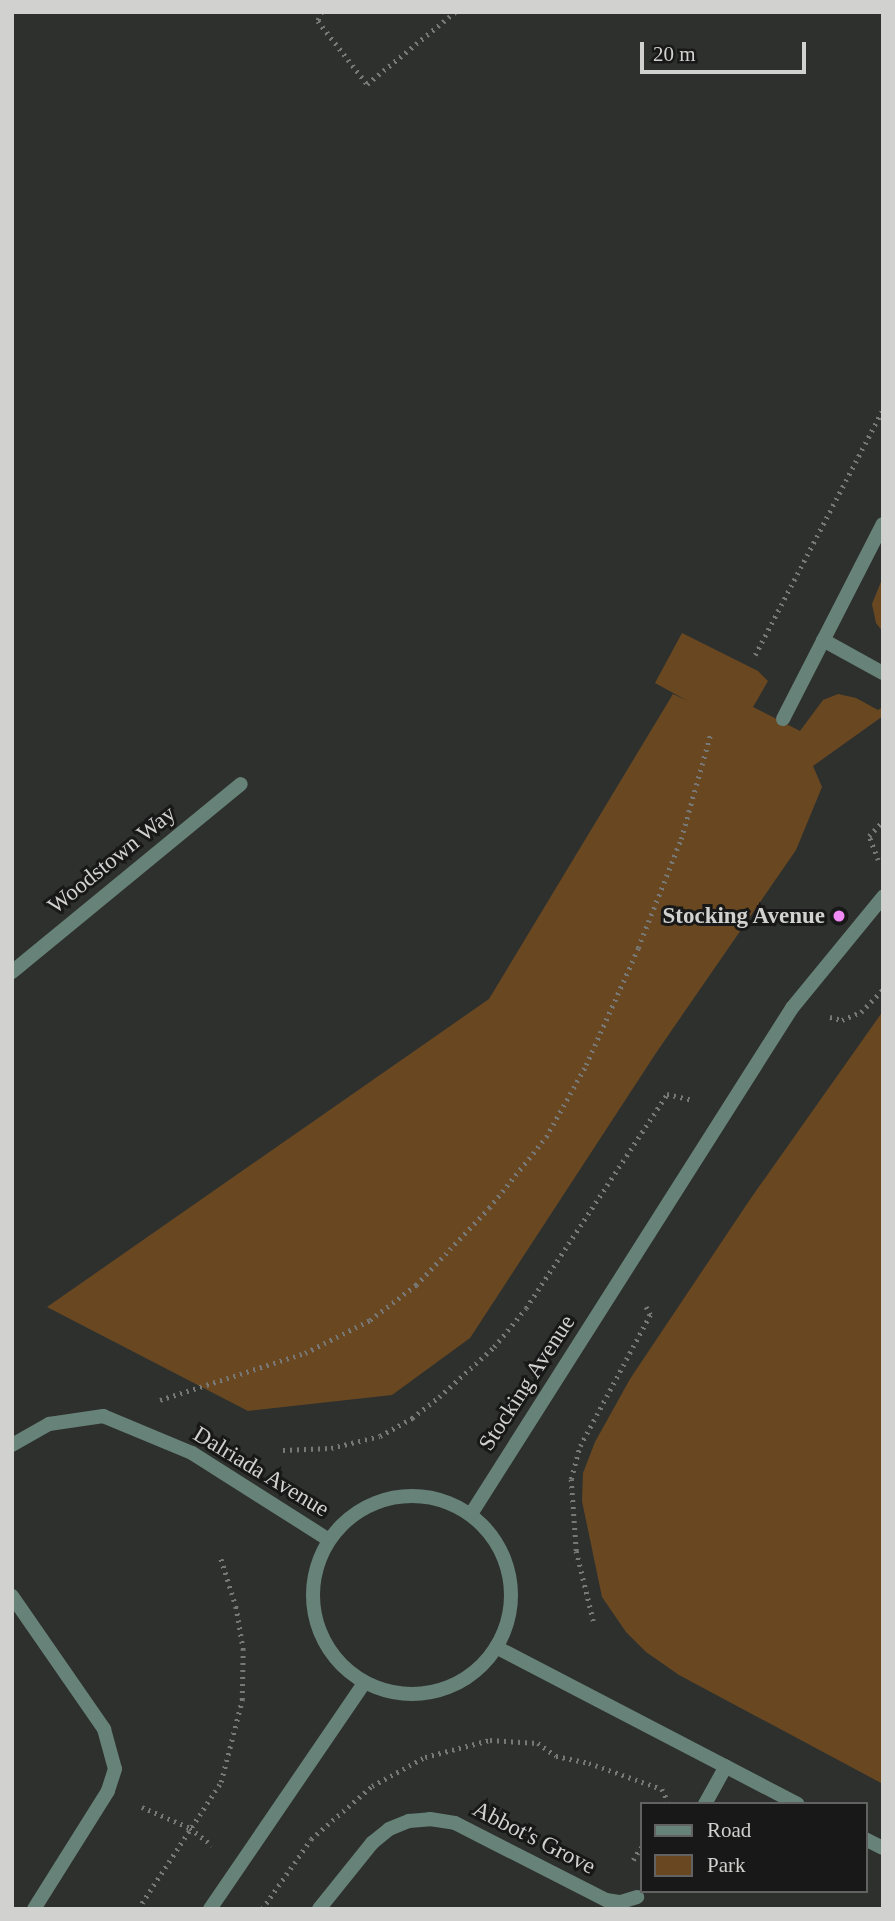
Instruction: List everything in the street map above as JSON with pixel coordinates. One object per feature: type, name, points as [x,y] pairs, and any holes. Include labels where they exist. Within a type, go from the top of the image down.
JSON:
[{"type":"street","points":[[783,719],[883,524]]},
{"type":"street","points":[[823,640],[883,673]]},
{"type":"street","name":"Woodstown Way","points":[[12,972],[242,784]]},
{"type":"street","name":"Stocking Avenue","points":[[471,1514],[792,1008],[883,897]]},
{"type":"street","name":"Dalriada Avenue","points":[[12,1445],[49,1424],[103,1416],[192,1453],[329,1541]]},
{"type":"street","points":[[410,1496],[442,1500],[471,1514],[492,1536],[507,1563],[512,1595],[508,1626],[493,1654],[472,1675],[447,1689],[419,1695],[400,1694],[364,1683],[338,1663],[320,1635],[313,1604],[315,1571],[329,1541],[350,1517],[378,1501],[410,1496]]},
{"type":"street","points":[[12,1596],[104,1729],[115,1769],[108,1791],[34,1909]]},
{"type":"street","points":[[496,1647],[794,1802]]},
{"type":"street","points":[[210,1909],[364,1683]]},
{"type":"street","points":[[706,1802],[726,1766]]},
{"type":"street","name":"Abbot's Grove","points":[[319,1909],[372,1843],[389,1829],[408,1821],[430,1819],[455,1823],[606,1900],[621,1902],[642,1899]]},
{"type":"street","points":[[867,1840],[883,1848]]},
{"type":"path","points":[[321,12],[318,21],[367,84],[455,12]]},
{"type":"path","points":[[755,655],[883,409]]},
{"type":"path","points":[[155,1401],[305,1353],[370,1320],[416,1285],[489,1208],[546,1137],[586,1065],[638,948],[681,839],[712,732]]},
{"type":"path","points":[[878,861],[869,836],[883,821]]},
{"type":"path","points":[[861,1012],[883,989]]},
{"type":"path","points":[[283,1450],[331,1448],[380,1436],[430,1404],[494,1347],[526,1308],[667,1094]]},
{"type":"path","points":[[593,1620],[576,1551],[572,1479],[580,1446],[650,1315]]},
{"type":"path","points":[[138,1909],[220,1782],[242,1700],[243,1650],[236,1608],[220,1557]]},
{"type":"path","points":[[537,1743],[556,1756],[589,1763],[662,1788],[668,1802]]},
{"type":"path","points":[[142,1807],[190,1828],[240,1867]]},
{"type":"path","points":[[633,1860],[640,1849]]},
{"type":"green space","points":[[883,577],[883,632],[876,623],[872,604]]},
{"type":"green space","points":[[682,633],[758,671],[768,681],[753,707],[800,731],[823,700],[838,694],[856,698],[878,710],[883,707],[883,716],[813,766],[822,787],[796,850],[656,1053],[470,1338],[392,1395],[248,1411],[47,1307],[489,999],[673,694],[688,701],[655,683]]},
{"type":"green space","points":[[883,1011],[883,1784],[679,1675],[646,1652],[626,1632],[602,1597],[582,1501],[583,1473],[595,1442],[630,1379],[751,1198]]},
{"type":"place","name":"Stocking Avenue","points":[[839,916]]}]
